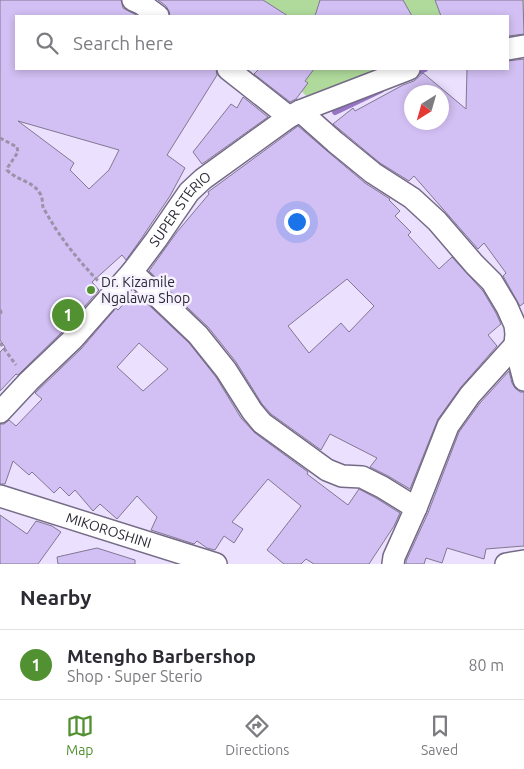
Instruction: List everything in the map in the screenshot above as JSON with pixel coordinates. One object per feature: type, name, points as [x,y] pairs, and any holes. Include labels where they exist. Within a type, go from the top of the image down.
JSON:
[{"type":"street","points":[[133,0],[157,15]]},
{"type":"street","points":[[509,49],[524,46]]},
{"type":"street","points":[[229,70],[335,142],[373,173],[412,198],[438,221],[492,282],[507,307],[520,343],[524,380]]},
{"type":"street","name":"SUPER STERIO","points":[[0,412],[72,340],[132,272],[189,192],[203,179],[294,114],[406,70]]},
{"type":"street","points":[[132,272],[198,335],[226,370],[252,411],[262,423],[327,470],[342,476],[362,478],[382,487],[416,508]]},
{"type":"street","points":[[393,564],[394,557],[416,508],[448,426],[470,395],[520,343]]},
{"type":"street","name":"MIKOROSHINI","points":[[0,496],[216,564]]},
{"type":"street","points":[[506,564],[524,561]]},
{"type":"path","points":[[0,138],[17,147],[18,150],[8,170],[19,179],[34,186],[40,193],[44,208],[62,238],[111,295]]},
{"type":"path","points":[[0,310],[0,315]]},
{"type":"path","points":[[0,344],[29,381]]},
{"type":"green space","points":[[168,0],[524,0],[524,50],[509,52],[509,15],[195,15]]},
{"type":"green space","points":[[275,70],[412,70],[320,109]]},
{"type":"building","points":[[0,0],[121,0],[123,8],[136,15],[15,15],[15,70],[216,70],[217,75],[167,155],[185,168],[170,196],[141,239],[126,260],[122,255],[92,282],[99,290],[63,331],[0,391],[0,352],[5,347],[0,340]],"holes":[[[18,121],[119,150],[109,170],[89,189],[70,170],[74,163]]]},
{"type":"building","points":[[158,0],[263,0],[286,15],[170,15],[166,6]]},
{"type":"building","points":[[320,0],[403,0],[411,15],[315,15]]},
{"type":"building","points":[[435,0],[523,0],[524,34],[509,36],[509,15],[441,15]]},
{"type":"building","points":[[524,59],[524,303],[520,306],[503,276],[506,273],[484,243],[478,249],[414,176],[409,181],[380,163],[333,124],[353,108],[355,111],[403,85],[414,81],[423,73],[437,85],[404,85],[404,130],[449,130],[449,95],[466,109],[467,70],[509,70],[509,61]]},
{"type":"building","points":[[258,70],[313,70],[305,81],[308,83],[296,99],[290,102],[254,74]]},
{"type":"building","points":[[243,97],[268,117],[202,164],[193,152],[231,104],[237,108]]},
{"type":"building","points":[[298,126],[365,183],[390,199],[400,211],[395,216],[411,232],[408,235],[439,269],[452,257],[483,291],[501,324],[488,335],[497,346],[461,387],[438,419],[410,489],[370,467],[377,458],[330,434],[321,450],[271,414],[262,404],[236,362],[208,327],[149,271],[177,232],[209,194],[208,192]],"holes":[[[347,279],[374,306],[349,332],[341,323],[309,353],[288,326]]]},
{"type":"building","points":[[135,292],[189,343],[216,377],[241,418],[255,433],[308,472],[307,474],[348,505],[359,489],[400,513],[394,526],[369,564],[314,564],[306,559],[301,564],[284,564],[267,550],[301,506],[268,479],[232,522],[243,529],[234,543],[224,536],[215,550],[207,548],[197,541],[194,544],[151,530],[157,517],[137,496],[117,519],[100,504],[93,511],[75,490],[69,496],[60,487],[54,493],[32,472],[29,475],[13,461],[5,484],[0,484],[0,424],[4,424],[9,420],[16,426],[42,399],[35,393],[81,349],[116,308],[118,310]],"holes":[[[139,343],[168,369],[143,391],[117,367]]]},
{"type":"building","points":[[509,371],[515,388],[520,392],[524,392],[524,546],[486,549],[484,559],[447,548],[442,563],[426,558],[424,564],[406,564],[459,432],[480,403]]},
{"type":"building","points":[[0,515],[27,534],[36,521],[52,526],[61,532],[38,564],[0,564]]},
{"type":"building","points":[[97,548],[135,560],[135,564],[58,564],[57,557]]},
{"type":"waterway","points":[[413,74],[423,70]]},
{"type":"waterway","points":[[335,112],[381,90]]},
{"type":"place","name":"Dr. Kizamile Ngalawa Shop","points":[[91,290]]},
{"type":"place","name":"Mtengho Barbershop","points":[[68,315]]}]
